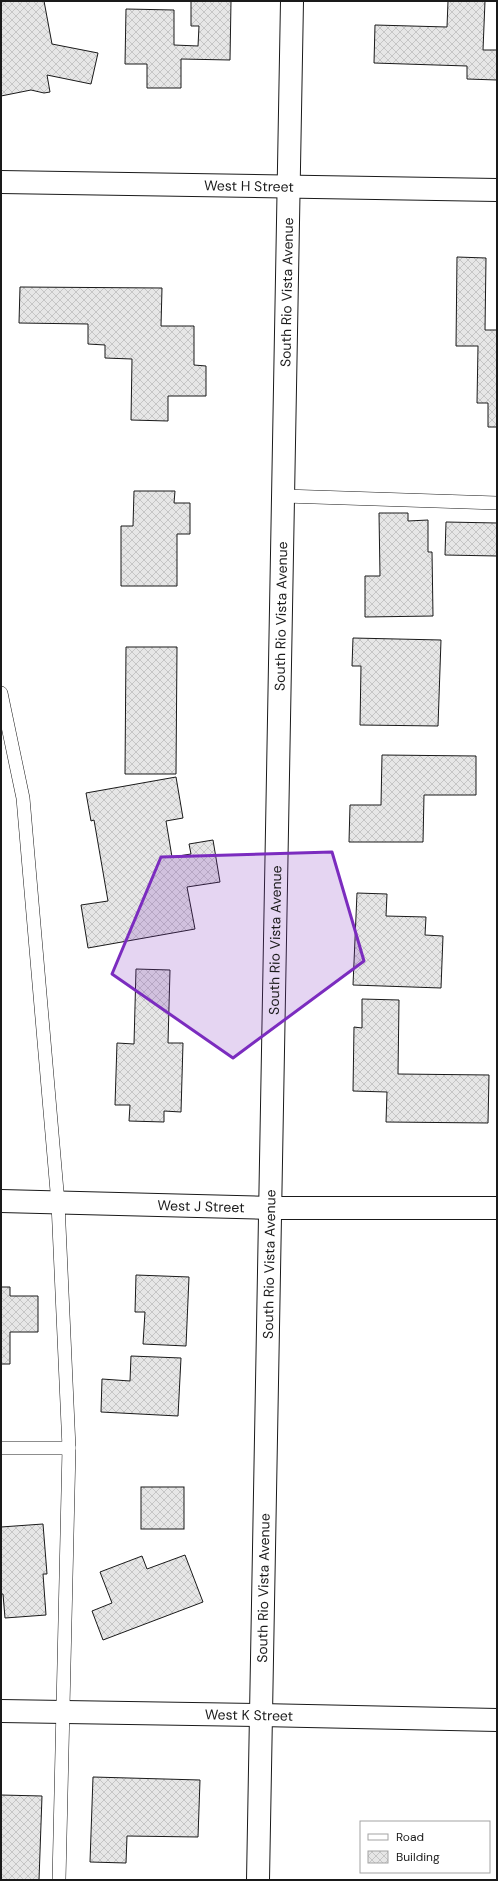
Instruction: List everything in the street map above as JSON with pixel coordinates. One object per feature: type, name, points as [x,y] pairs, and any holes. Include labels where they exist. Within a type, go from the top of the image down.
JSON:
[{"type":"street","name":"South Rio Vista Avenue","points":[[258,1880],[290,187],[292,1]]},
{"type":"street","name":"West H Street","points":[[1,182],[497,190]]},
{"type":"street","name":"West J Street","points":[[1,1201],[271,1208],[497,1208]]},
{"type":"street","name":"West K Street","points":[[1,1711],[497,1720]]},
{"type":"lane","points":[[284,496],[497,503]]},
{"type":"lane","points":[[1,693],[23,798],[58,1203],[69,1448],[59,1880]]},
{"type":"lane","points":[[1,1448],[69,1448]]},
{"type":"highlighted area","points":[[332,852],[364,961],[233,1058],[112,974],[161,857]]},
{"type":"building","points":[[1,1],[44,1],[52,44],[98,53],[91,84],[47,75],[50,92],[44,93],[31,90],[1,96]]},
{"type":"building","points":[[191,1],[231,1],[230,60],[181,59],[181,88],[147,88],[147,64],[125,64],[126,9],[174,10],[174,45],[198,46],[199,26],[191,26]]},
{"type":"building","points":[[448,1],[485,1],[483,50],[497,50],[497,80],[467,79],[467,66],[374,63],[375,25],[447,27]]},
{"type":"building","points":[[457,257],[486,258],[485,330],[497,330],[497,427],[488,427],[488,403],[477,403],[478,346],[456,346]]},
{"type":"building","points":[[20,287],[162,288],[161,326],[194,326],[194,365],[206,366],[206,396],[168,396],[168,421],[131,420],[132,359],[105,358],[105,345],[88,344],[88,324],[19,323]]},
{"type":"building","points":[[134,491],[175,491],[174,503],[190,503],[190,534],[177,534],[177,586],[121,586],[121,526],[133,526]]},
{"type":"building","points":[[379,513],[408,513],[408,521],[428,520],[428,552],[432,552],[433,616],[365,617],[365,576],[380,576]]},
{"type":"building","points":[[446,522],[497,523],[497,556],[445,555]]},
{"type":"building","points":[[353,638],[441,640],[438,726],[360,725],[361,666],[352,666]]},
{"type":"building","points":[[126,647],[177,647],[176,774],[125,774]]},
{"type":"building","points":[[382,755],[476,756],[476,795],[424,795],[423,842],[349,842],[350,805],[381,805]]},
{"type":"building","points":[[176,777],[183,818],[166,821],[172,857],[191,854],[189,844],[213,840],[220,882],[187,887],[195,929],[88,948],[81,905],[108,901],[94,820],[91,821],[86,793]]},
{"type":"building","points":[[357,893],[387,894],[386,916],[426,917],[425,935],[443,936],[441,988],[353,985]]},
{"type":"building","points":[[136,969],[170,970],[168,1043],[183,1043],[181,1112],[164,1111],[164,1122],[129,1121],[130,1105],[115,1105],[117,1043],[134,1044]]},
{"type":"building","points":[[362,999],[399,1000],[398,1074],[489,1075],[488,1123],[386,1122],[387,1092],[353,1091],[354,1027],[362,1028]]},
{"type":"building","points":[[136,1275],[189,1277],[186,1346],[143,1344],[145,1312],[135,1312]]},
{"type":"building","points":[[1,1287],[10,1287],[10,1296],[38,1296],[38,1332],[10,1332],[10,1364],[1,1364]]},
{"type":"building","points":[[131,1356],[181,1358],[178,1416],[101,1412],[102,1379],[130,1381]]},
{"type":"building","points":[[141,1487],[184,1487],[184,1529],[141,1529]]},
{"type":"building","points":[[43,1524],[47,1574],[43,1574],[46,1615],[5,1618],[3,1594],[1,1594],[1,1527]]},
{"type":"building","points":[[185,1555],[203,1602],[103,1640],[92,1611],[112,1603],[100,1572],[142,1556],[147,1569]]},
{"type":"building","points":[[93,1777],[200,1780],[198,1837],[127,1836],[126,1863],[90,1862]]},
{"type":"building","points":[[1,1795],[42,1796],[39,1880],[1,1880]]}]
